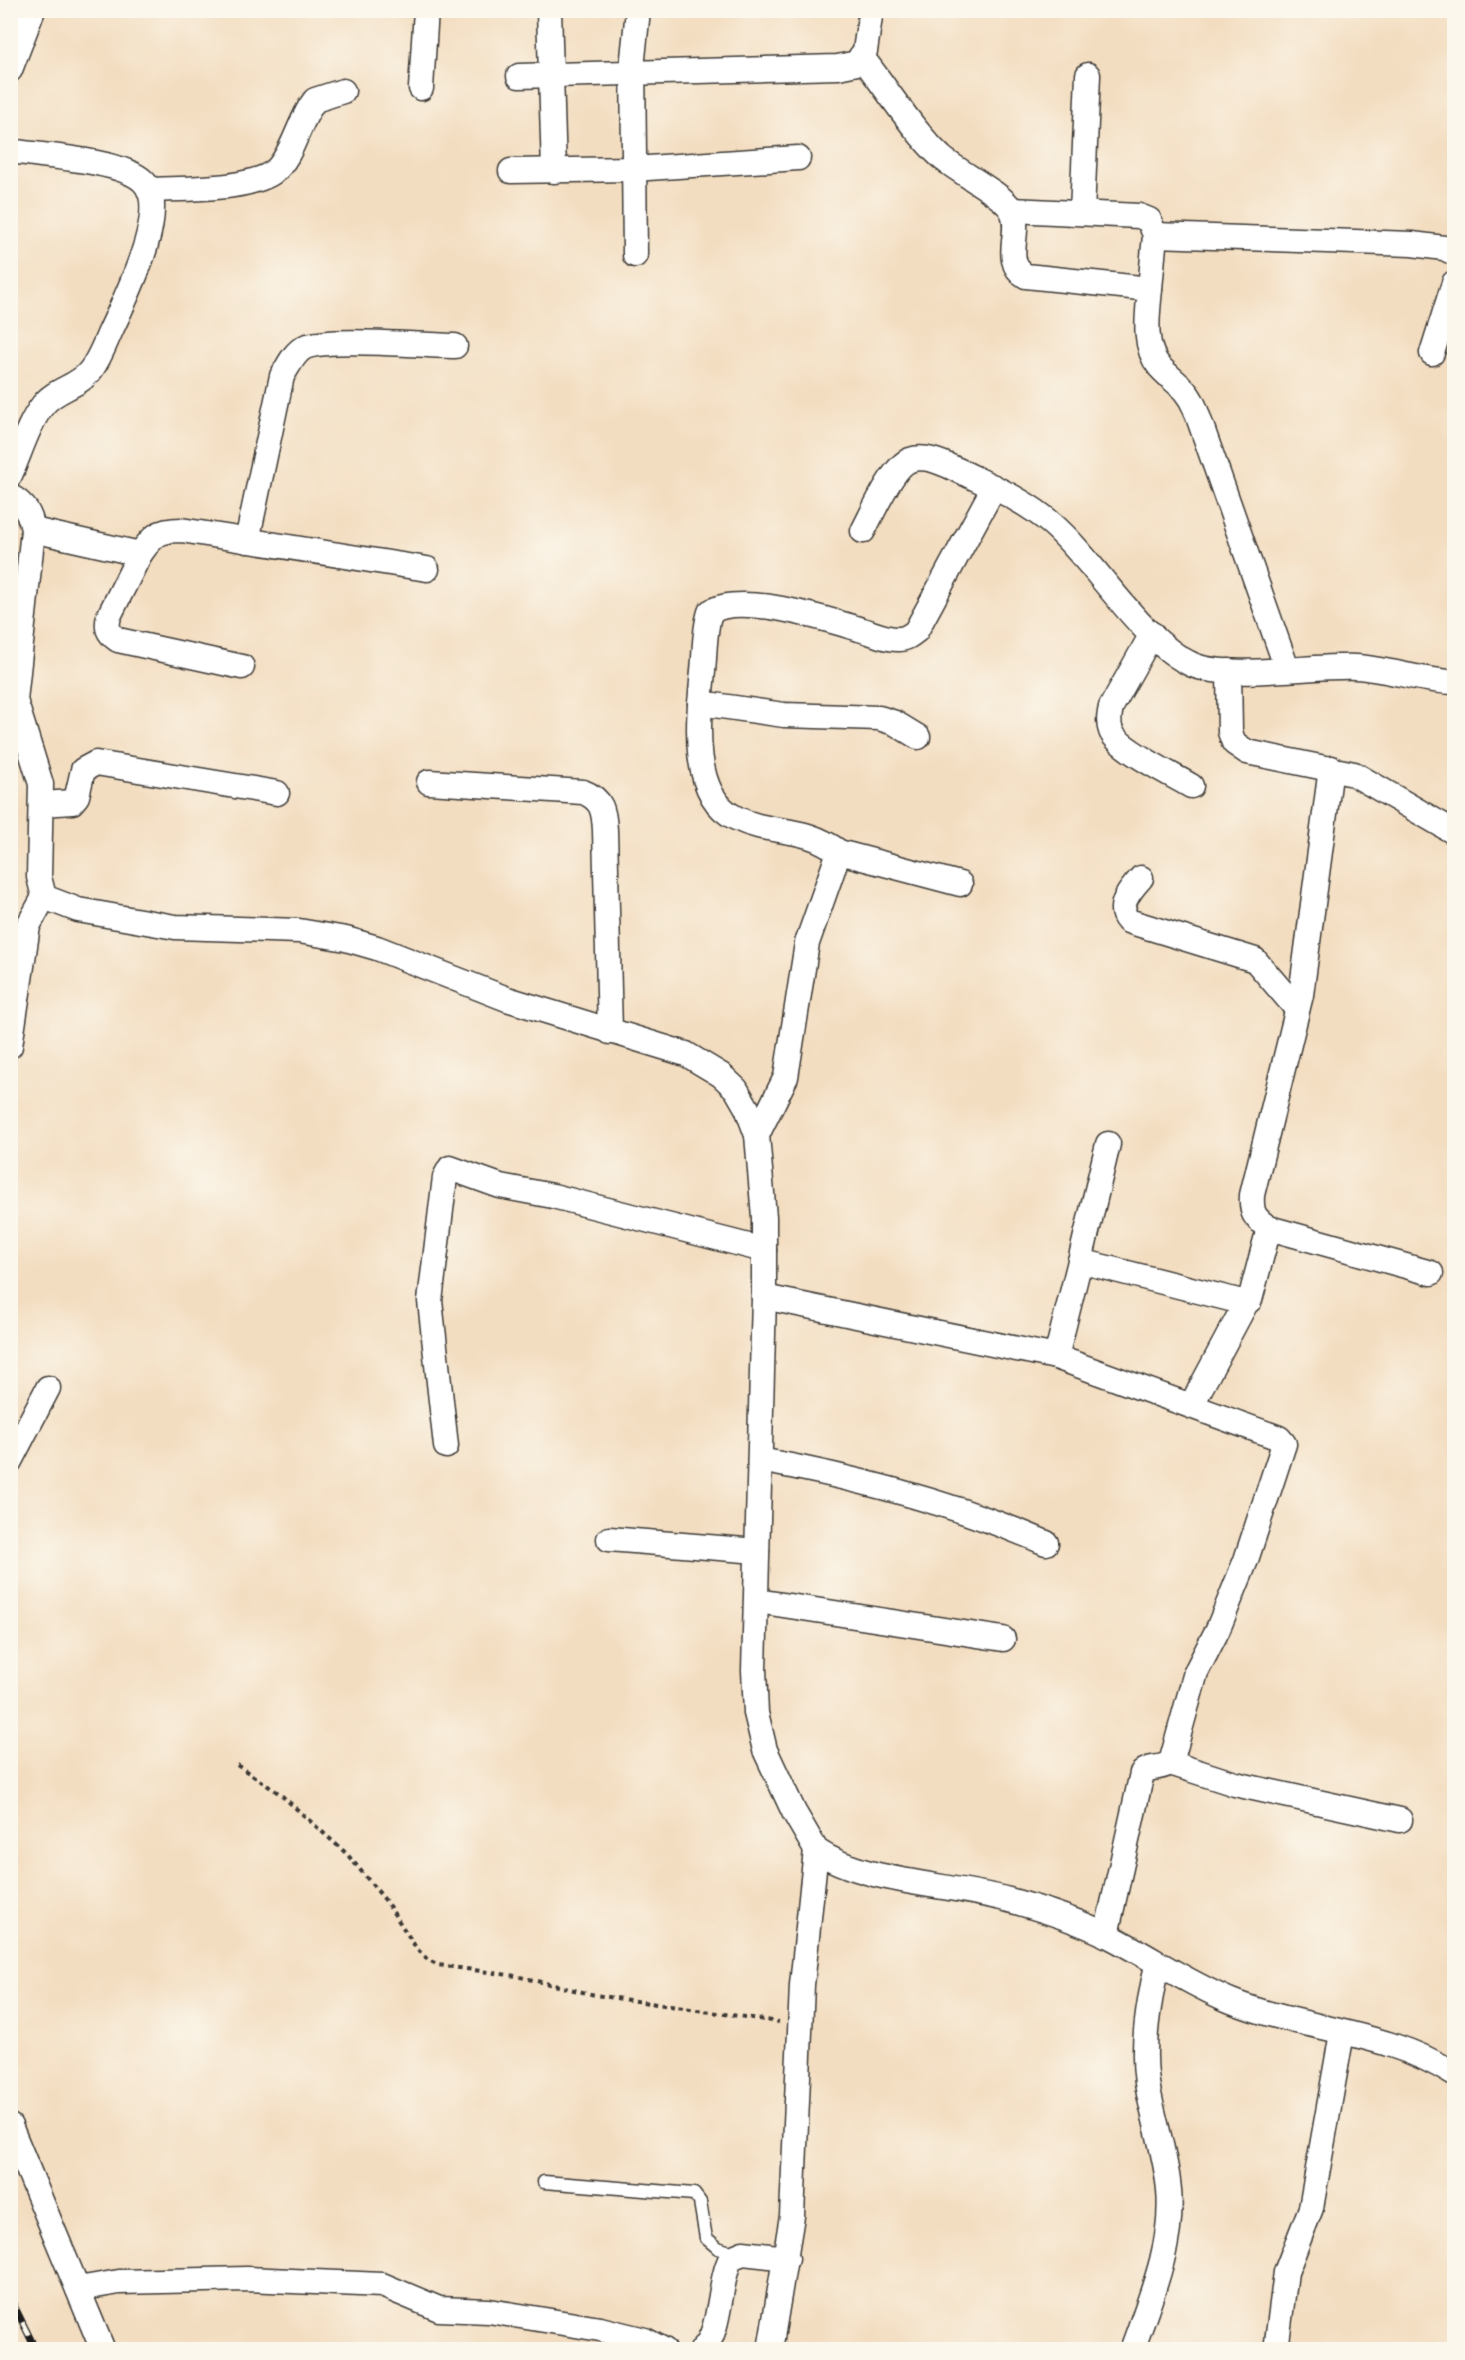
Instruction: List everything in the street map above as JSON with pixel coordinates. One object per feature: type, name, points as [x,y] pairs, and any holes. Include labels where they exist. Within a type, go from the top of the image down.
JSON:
[{"type":"street","points":[[13,57],[33,10]]},
{"type":"street","points":[[421,88],[426,10]]},
{"type":"street","points":[[549,10],[554,171]]},
{"type":"street","points":[[635,255],[633,73],[638,10]]},
{"type":"street","points":[[519,76],[838,67],[857,63],[869,34],[872,10]]},
{"type":"street","points":[[861,56],[939,155],[955,169],[1005,202],[1012,210],[1013,260],[1018,271],[1026,276],[1150,289]]},
{"type":"street","points":[[1082,213],[1088,75]]},
{"type":"street","points":[[149,190],[251,182],[267,177],[279,167],[315,100],[343,92]]},
{"type":"street","points":[[10,152],[113,166],[130,172],[144,182],[149,190],[151,219],[133,283],[91,370],[79,382],[54,394],[44,404],[10,475]]},
{"type":"street","points":[[511,171],[633,169],[798,158]]},
{"type":"street","points":[[1012,210],[1139,216],[1149,220],[1155,235],[1148,333],[1151,348],[1159,365],[1188,392],[1195,408],[1287,669]]},
{"type":"street","points":[[1155,235],[1412,244],[1443,248],[1455,253]]},
{"type":"street","points":[[1432,353],[1455,283]]},
{"type":"street","points":[[247,541],[282,376],[293,358],[303,348],[336,344],[455,346]]},
{"type":"street","points":[[863,531],[898,468],[909,460],[921,458],[941,462],[994,487],[1053,524],[1152,634],[1190,664],[1203,669],[1229,671],[1356,667],[1426,680],[1455,682]]},
{"type":"street","points":[[960,884],[839,852],[812,835],[735,818],[720,806],[710,792],[700,754],[698,729],[700,703],[708,620],[710,612],[716,608],[724,606],[794,610],[898,639],[907,637],[916,631],[994,487]]},
{"type":"street","points":[[10,496],[26,508],[33,530],[15,642],[15,700],[38,770],[43,804],[39,877],[44,897],[28,926],[10,1046]]},
{"type":"street","points":[[33,530],[140,554]]},
{"type":"street","points":[[242,668],[118,640],[110,635],[107,626],[109,616],[140,554],[154,535],[163,530],[427,569]]},
{"type":"street","points":[[1152,634],[1111,708],[1109,720],[1112,733],[1121,743],[1191,786]]},
{"type":"street","points":[[1229,671],[1230,732],[1234,743],[1247,752],[1354,774],[1455,832]]},
{"type":"street","points":[[700,703],[784,715],[879,718],[895,723],[918,737]]},
{"type":"street","points":[[43,804],[72,802],[77,796],[83,770],[96,763],[277,793]]},
{"type":"street","points":[[1331,768],[1307,962],[1252,1196],[1251,1209],[1255,1219],[1269,1228],[1431,1273]]},
{"type":"street","points":[[429,782],[583,792],[595,796],[603,808],[605,830],[610,1032]]},
{"type":"street","points":[[757,1135],[786,1077],[807,943],[839,852]]},
{"type":"street","points":[[1141,878],[1124,902],[1122,913],[1128,921],[1255,960],[1297,1009]]},
{"type":"street","points":[[44,897],[78,910],[175,927],[321,933],[377,948],[507,999],[686,1054],[721,1075],[736,1089],[747,1108],[757,1135],[762,1177],[764,1298],[754,1670],[756,1713],[759,1732],[774,1771],[816,1850],[828,1859],[851,1867],[901,1879],[978,1891],[1044,1910],[1106,1935],[1157,1965],[1233,2002],[1421,2056],[1455,2074]]},
{"type":"street","points":[[1056,1357],[1108,1144]]},
{"type":"street","points":[[446,1446],[430,1301],[446,1177],[450,1168],[500,1186],[553,1196],[764,1250]]},
{"type":"street","points":[[1191,1406],[1246,1303],[1250,1300],[1269,1228]]},
{"type":"street","points":[[1080,1261],[1246,1303]]},
{"type":"street","points":[[764,1298],[1056,1357],[1279,1438],[1284,1447],[1246,1560],[1188,1694],[1176,1750],[1170,1763]]},
{"type":"street","points":[[10,1461],[48,1388]]},
{"type":"street","points":[[760,1460],[835,1474],[988,1518],[1046,1543]]},
{"type":"street","points":[[609,1539],[757,1551]]},
{"type":"street","points":[[757,1601],[1003,1640]]},
{"type":"street","points":[[1106,1935],[1142,1773],[1148,1768],[1170,1763],[1235,1784],[1400,1820]]},
{"type":"street","points":[[770,2349],[787,2258],[796,2169],[801,2024],[807,1931],[816,1850]]},
{"type":"street","points":[[1132,2349],[1164,2255],[1170,2210],[1166,2167],[1146,2080],[1148,2016],[1157,1965]]},
{"type":"street","points":[[1276,2349],[1286,2272],[1311,2208],[1342,2033]]},
{"type":"street","points":[[10,2126],[103,2349]]},
{"type":"street","points":[[702,2349],[711,2336],[725,2272],[731,2258],[736,2254],[787,2258]]},
{"type":"street","points":[[78,2289],[119,2282],[247,2278],[382,2285],[439,2308],[489,2311],[600,2329],[645,2340],[664,2349]]},
{"type":"lane","points":[[544,2182],[694,2194],[700,2202],[706,2238],[718,2248],[736,2254]]},
{"type":"path","points":[[237,1765],[280,1794],[347,1854],[385,1900],[417,1949],[432,1962],[516,1976],[595,1995],[801,2024]]},
{"type":"railway","points":[[10,2297],[36,2350]]}]
